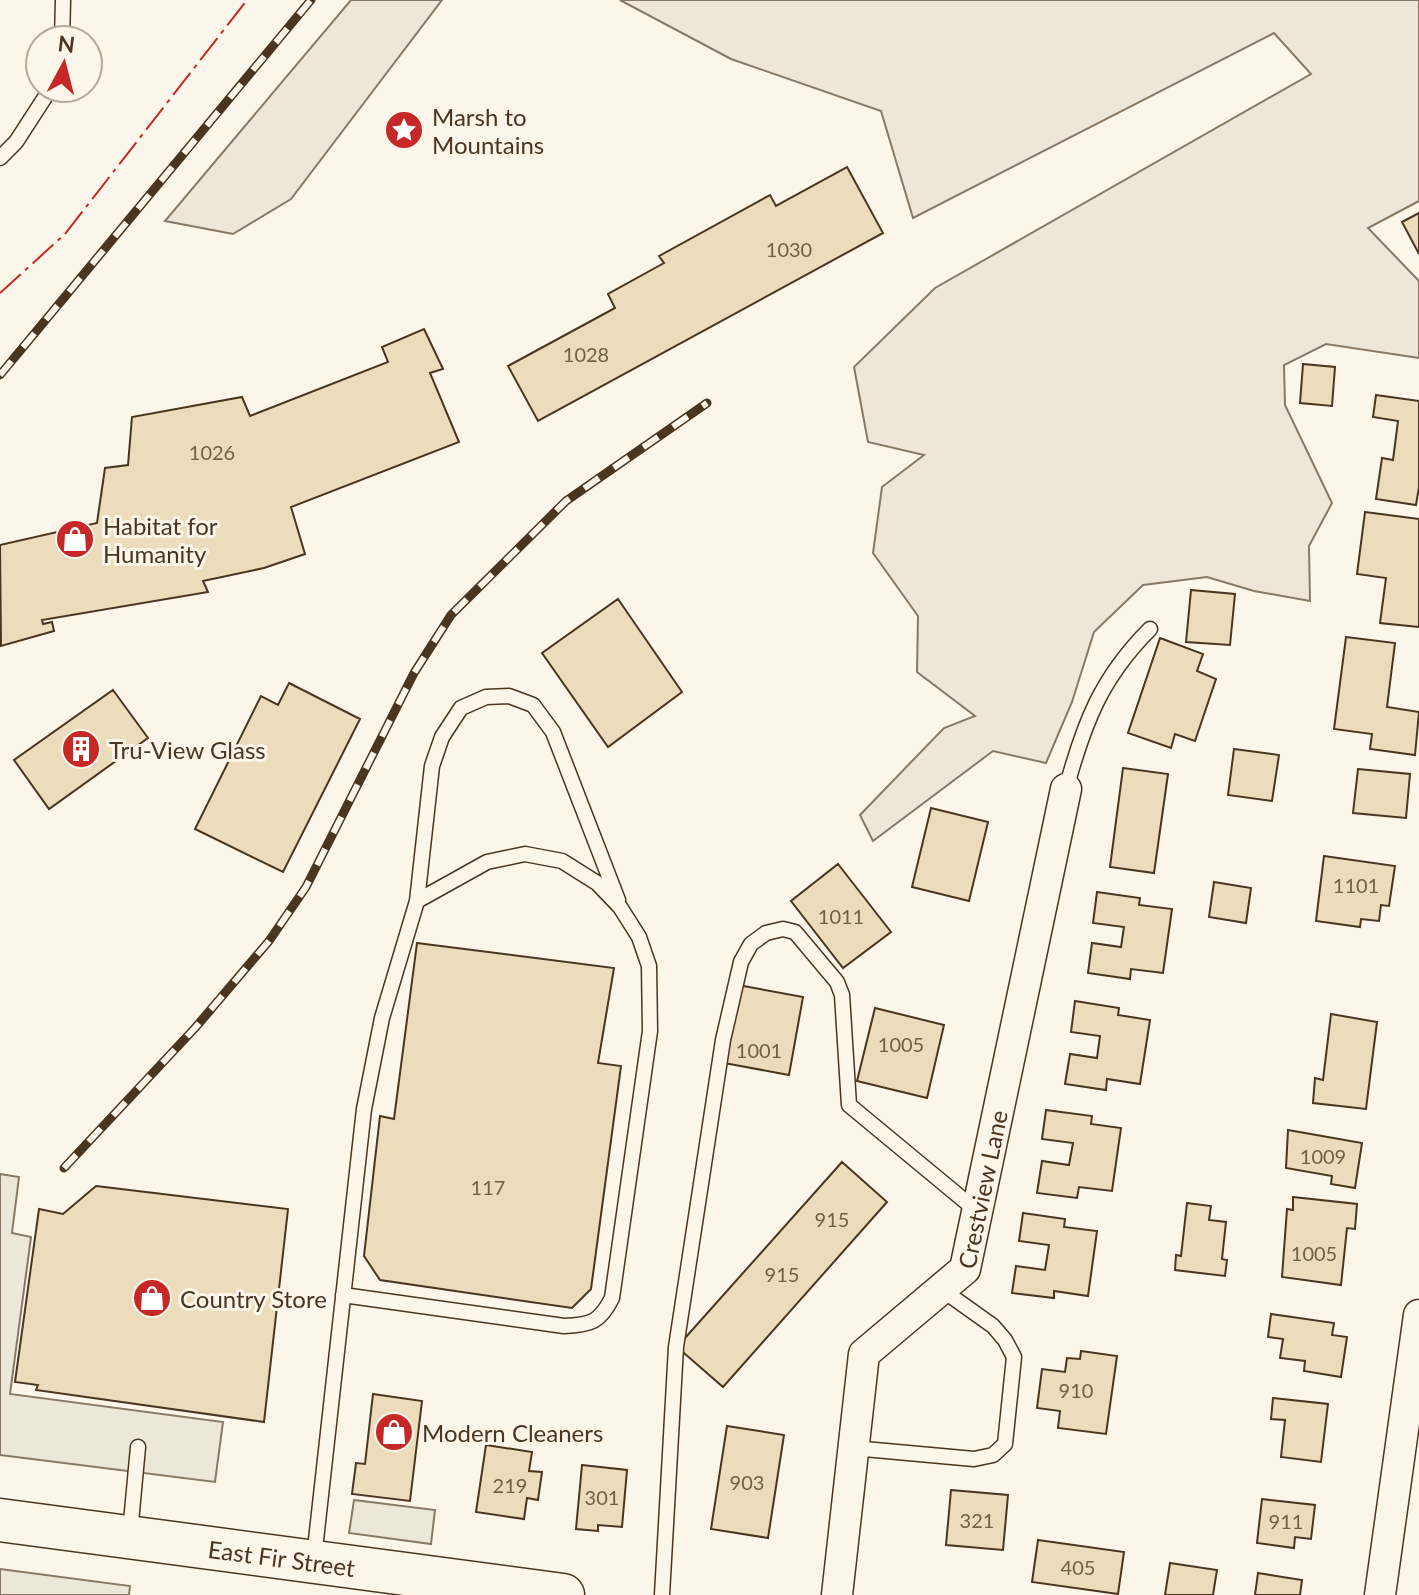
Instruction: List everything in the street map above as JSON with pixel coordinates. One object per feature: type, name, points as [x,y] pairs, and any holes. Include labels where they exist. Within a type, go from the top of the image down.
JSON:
[{"type":"street","name":"Crestview Lane","points":[[837,1595],[864,1354],[965,1269],[1066,789]]},
{"type":"street","points":[[1380,1595],[1419,1315]]},
{"type":"street","name":"East Fir Street","points":[[0,1520],[563,1595]]},
{"type":"lane","points":[[62,24],[63,0]]},
{"type":"lane","points":[[0,158],[16,142],[41,104]]},
{"type":"lane","points":[[1066,789],[1081,735],[1092,709],[1125,654],[1150,629]]},
{"type":"lane","points":[[314,1562],[343,1295],[364,1109],[382,1018],[417,901],[432,766],[442,737],[461,708],[486,697],[509,696],[533,705],[553,732],[620,907],[639,937],[649,966],[650,1031],[612,1298],[603,1315],[585,1325],[564,1326],[343,1295]]},
{"type":"lane","points":[[417,901],[487,862],[525,854],[562,861],[597,883],[620,907]]},
{"type":"lane","points":[[662,1595],[676,1347],[723,1040],[741,962],[751,944],[766,933],[783,929],[795,932],[804,940],[837,982],[842,995],[849,1105],[977,1211]]},
{"type":"lane","points":[[853,1448],[974,1459],[993,1455],[1005,1444],[1014,1357],[993,1326],[941,1289]]},
{"type":"lane","points":[[130,1537],[138,1447]]},
{"type":"shaded area","points":[[351,0],[442,0],[291,199],[233,234],[165,221]]},
{"type":"shaded area","points":[[620,0],[1419,0],[1419,201],[1368,228],[1419,281],[1419,358],[1326,344],[1284,365],[1285,405],[1332,503],[1309,546],[1310,601],[1254,591],[1207,577],[1143,585],[1094,632],[1072,702],[1046,763],[993,751],[873,841],[860,815],[944,728],[975,716],[917,672],[918,616],[873,553],[882,487],[924,455],[868,442],[854,367],[935,288],[1311,74],[1274,33],[913,218],[881,111],[731,59]]},
{"type":"shaded area","points":[[0,1174],[19,1177],[12,1233],[31,1237],[10,1394],[223,1422],[215,1482],[0,1455]]},
{"type":"shaded area","points":[[354,1500],[435,1510],[431,1544],[349,1533]]},
{"type":"shaded area","points":[[0,1569],[130,1586],[129,1595],[0,1595]]},
{"type":"building","points":[[847,167],[883,233],[538,421],[508,366],[615,308],[608,294],[664,263],[659,256],[770,195],[776,206]]},
{"type":"building","points":[[1419,213],[1419,254],[1402,222]]},
{"type":"building","points":[[424,329],[443,369],[430,373],[459,442],[291,507],[305,554],[264,568],[203,581],[208,592],[42,620],[43,624],[52,622],[54,631],[1,646],[0,545],[97,523],[105,468],[128,465],[132,417],[242,397],[250,416],[388,362],[382,347]]},
{"type":"building","points":[[1303,364],[1335,367],[1332,406],[1300,403]]},
{"type":"building","points":[[1376,395],[1419,401],[1419,487],[1416,505],[1376,499],[1382,458],[1393,460],[1398,421],[1373,417]]},
{"type":"building","points":[[1365,512],[1419,519],[1419,627],[1380,623],[1386,578],[1357,574]]},
{"type":"building","points":[[1191,590],[1235,594],[1230,645],[1186,642]]},
{"type":"building","points":[[618,599],[682,692],[608,747],[542,653]]},
{"type":"building","points":[[1346,637],[1395,643],[1387,707],[1419,712],[1415,755],[1370,749],[1372,734],[1334,729]]},
{"type":"building","points":[[1160,638],[1203,654],[1197,671],[1216,679],[1195,741],[1175,734],[1171,748],[1128,733]]},
{"type":"building","points":[[289,683],[360,719],[283,872],[195,829],[261,696],[278,705]]},
{"type":"building","name":"Tru-View Glass","points":[[113,690],[148,738],[49,809],[14,760]]},
{"type":"building","points":[[1234,749],[1279,755],[1272,801],[1228,795]]},
{"type":"building","points":[[1123,768],[1168,774],[1154,873],[1110,867]]},
{"type":"building","points":[[1358,769],[1410,774],[1406,818],[1353,813]]},
{"type":"building","points":[[931,808],[988,822],[969,901],[912,887]]},
{"type":"building","points":[[1324,856],[1395,866],[1389,906],[1381,905],[1379,921],[1361,919],[1360,927],[1316,921]]},
{"type":"building","points":[[838,864],[891,932],[843,968],[791,901]]},
{"type":"building","points":[[1214,882],[1251,888],[1246,923],[1209,917]]},
{"type":"building","points":[[1097,892],[1140,898],[1139,905],[1172,909],[1163,973],[1131,969],[1130,979],[1088,973],[1092,943],[1121,947],[1124,927],[1093,923]]},
{"type":"building","points":[[417,943],[614,968],[598,1063],[621,1066],[591,1289],[572,1308],[380,1280],[364,1256],[380,1116],[394,1119]]},
{"type":"building","points":[[738,985],[803,997],[789,1075],[724,1063]]},
{"type":"building","points":[[1075,1001],[1119,1008],[1118,1015],[1150,1020],[1140,1084],[1107,1079],[1106,1090],[1065,1084],[1070,1054],[1097,1058],[1100,1036],[1071,1032]]},
{"type":"building","points":[[875,1008],[944,1025],[927,1098],[857,1081]]},
{"type":"building","points":[[1331,1014],[1377,1022],[1366,1109],[1313,1103],[1315,1078],[1323,1080]]},
{"type":"building","points":[[1046,1110],[1092,1116],[1091,1124],[1121,1128],[1112,1191],[1079,1187],[1077,1198],[1037,1193],[1042,1161],[1069,1165],[1073,1143],[1042,1139]]},
{"type":"building","points":[[1288,1130],[1362,1143],[1355,1188],[1331,1184],[1332,1176],[1286,1168]]},
{"type":"building","points":[[842,1162],[887,1202],[723,1387],[677,1347]]},
{"type":"building","name":"Country Store","points":[[96,1186],[288,1209],[264,1422],[36,1390],[38,1385],[15,1382],[39,1209],[63,1214]]},
{"type":"building","points":[[1293,1197],[1357,1204],[1355,1229],[1347,1228],[1341,1285],[1282,1277],[1287,1209],[1293,1210]]},
{"type":"building","points":[[1187,1203],[1211,1206],[1209,1220],[1226,1222],[1222,1259],[1227,1260],[1225,1276],[1175,1270],[1176,1255],[1181,1256]]},
{"type":"building","points":[[1023,1213],[1065,1219],[1064,1227],[1097,1231],[1088,1296],[1054,1291],[1054,1298],[1012,1293],[1016,1266],[1045,1270],[1049,1245],[1019,1241]]},
{"type":"building","points":[[1271,1314],[1334,1323],[1332,1335],[1347,1337],[1341,1377],[1304,1371],[1305,1361],[1280,1358],[1283,1339],[1268,1337]]},
{"type":"building","points":[[1081,1351],[1117,1356],[1106,1434],[1058,1428],[1060,1411],[1037,1408],[1042,1369],[1065,1372],[1067,1358],[1080,1359]]},
{"type":"building","name":"Modern Cleaners","points":[[373,1394],[422,1401],[410,1501],[352,1494],[356,1463],[365,1464]]},
{"type":"building","points":[[1273,1398],[1328,1404],[1321,1462],[1281,1457],[1285,1420],[1271,1419]]},
{"type":"building","points":[[727,1426],[784,1435],[768,1538],[711,1529]]},
{"type":"building","points":[[486,1445],[532,1452],[529,1471],[542,1472],[538,1500],[527,1498],[524,1519],[476,1512]]},
{"type":"building","points":[[582,1465],[627,1470],[622,1527],[598,1525],[598,1531],[576,1529]]},
{"type":"building","points":[[951,1490],[1008,1495],[1003,1550],[946,1545]]},
{"type":"building","points":[[1262,1499],[1315,1505],[1311,1539],[1295,1537],[1294,1548],[1257,1543]]},
{"type":"building","points":[[1038,1540],[1124,1552],[1118,1594],[1032,1582]]},
{"type":"building","points":[[1170,1563],[1217,1570],[1213,1595],[1165,1595]]},
{"type":"building","points":[[1258,1573],[1302,1580],[1300,1595],[1255,1595]]},
{"type":"railway","points":[[0,375],[311,0]]},
{"type":"railway","points":[[64,1168],[195,1028],[269,941],[306,887],[414,673],[451,615],[566,501],[707,403]]},
{"type":"power","points":[[0,293],[65,234],[247,0]]},
{"type":"place","name":"Marsh to Mountains","points":[[404,130]]},
{"type":"place","name":"Habitat for Humanity","points":[[75,539]]},
{"type":"place","name":"Tru-View Glass","points":[[81,749]]},
{"type":"place","name":"Country Store","points":[[152,1298]]},
{"type":"place","name":"Modern Cleaners","points":[[394,1432]]}]
